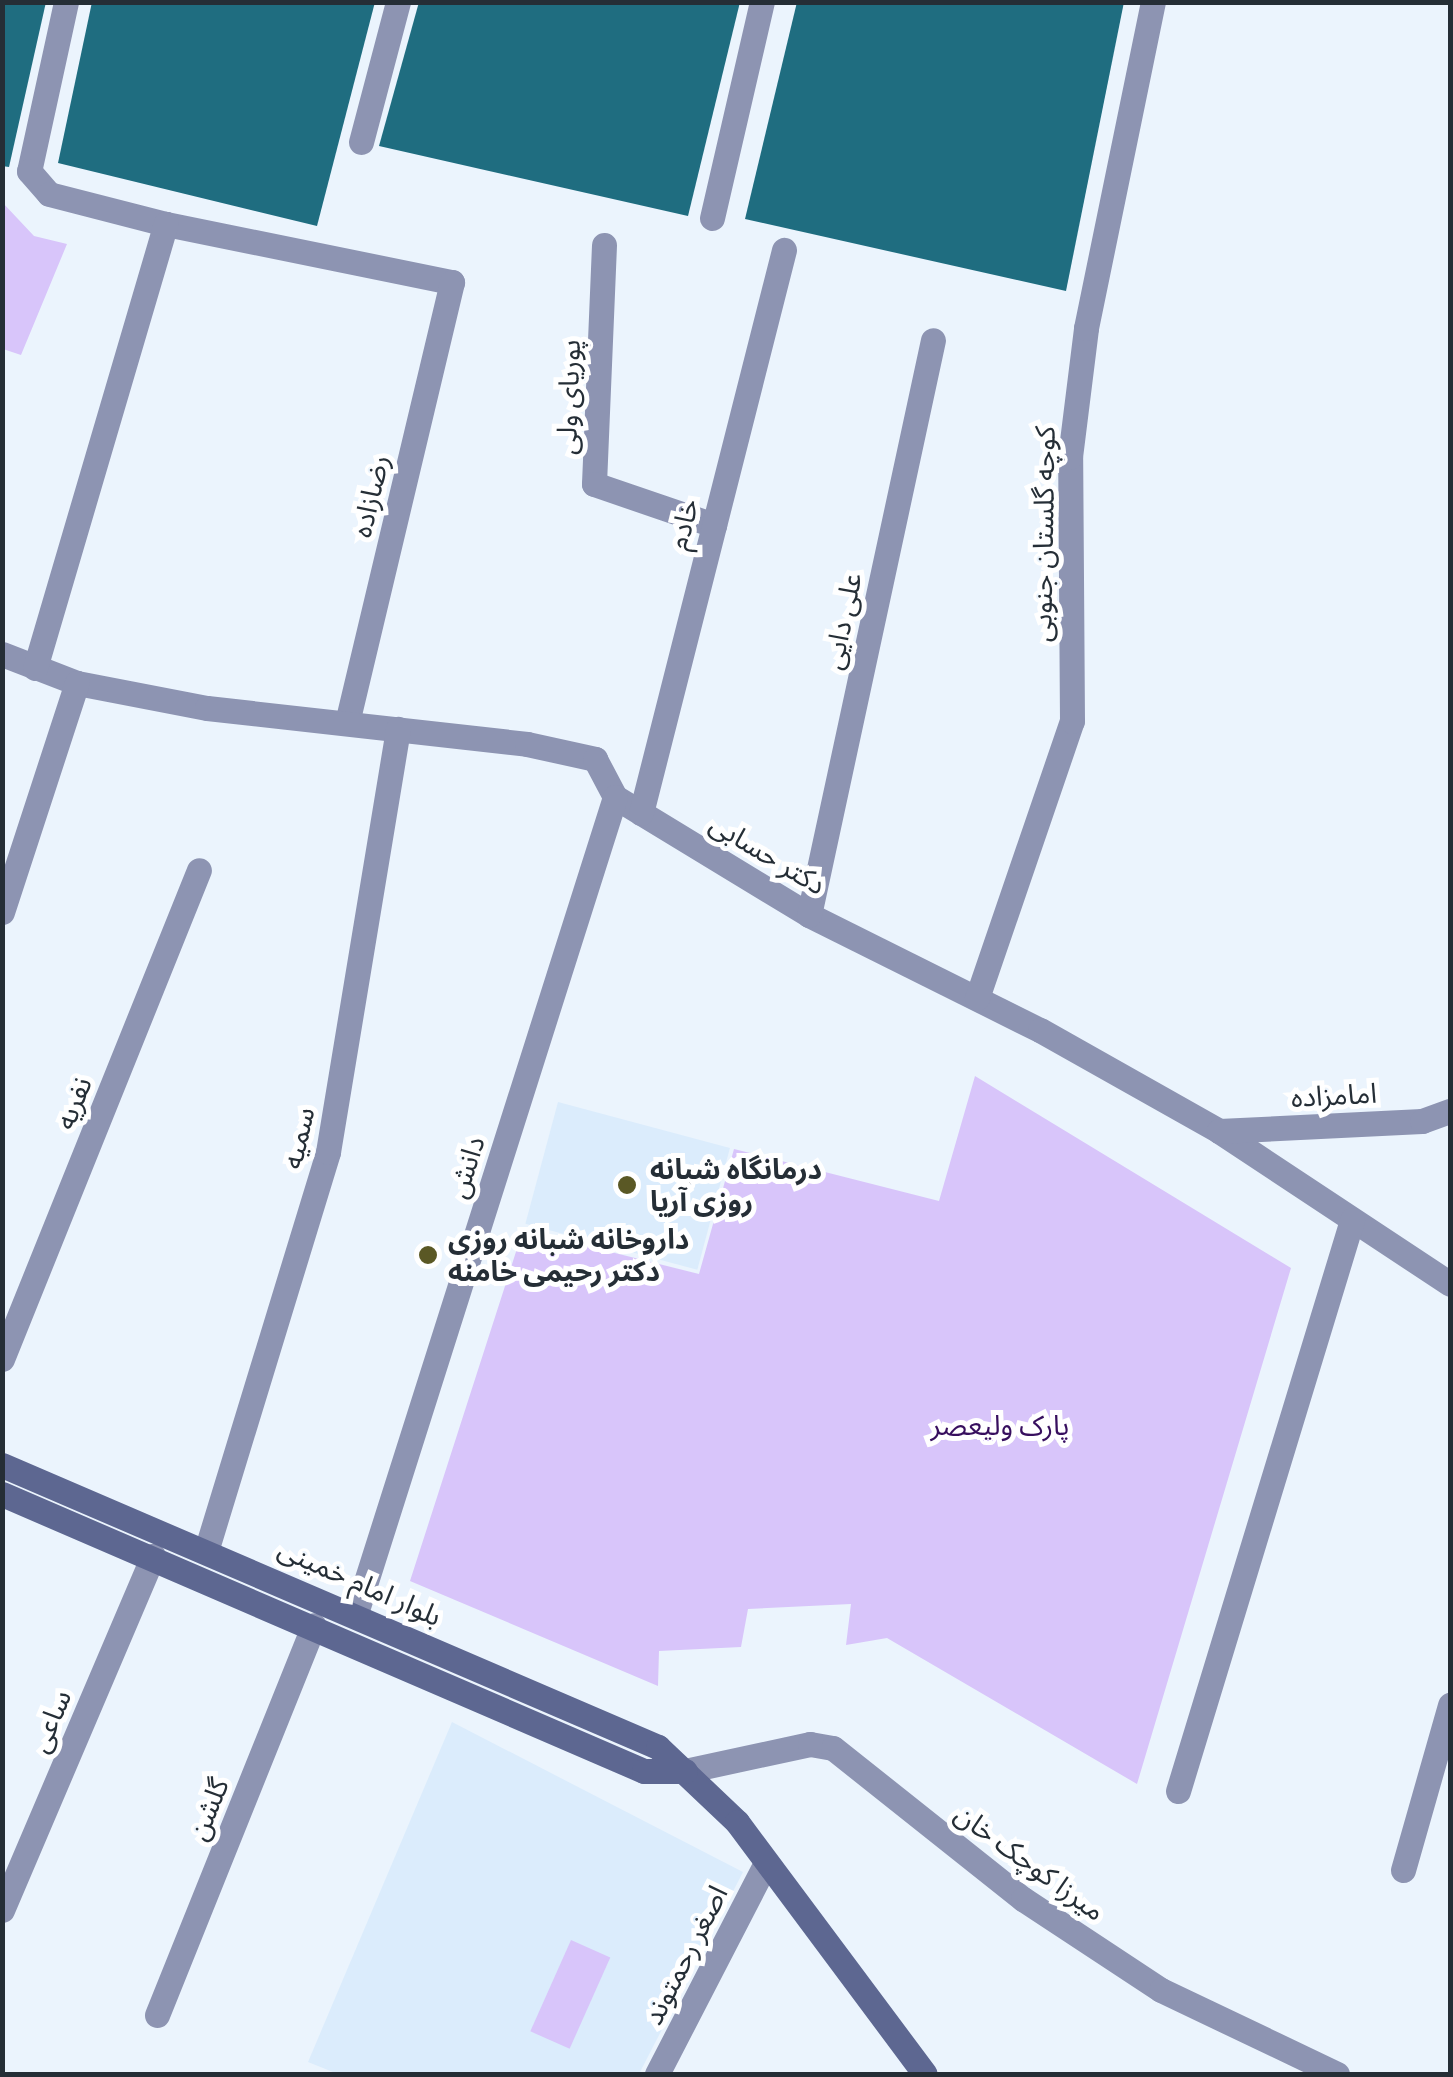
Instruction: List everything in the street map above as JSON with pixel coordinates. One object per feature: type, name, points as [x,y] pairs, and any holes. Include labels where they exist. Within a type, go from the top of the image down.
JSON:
[{"type":"street","points":[[35,668],[166,224],[49,194],[29,172],[66,2]]},
{"type":"street","points":[[362,142],[398,2]]},
{"type":"street","points":[[712,218],[762,2]]},
{"type":"street","name":"کوچه گلستان جنوبی","points":[[977,998],[1072,721],[1070,458],[1086,328],[1152,2]]},
{"type":"street","name":"رضازاده","points":[[166,224],[452,282],[347,723]]},
{"type":"street","name":"پوریای ولی","points":[[604,245],[594,484],[714,525]]},
{"type":"street","name":"خادم","points":[[641,813],[784,250]]},
{"type":"street","name":"علی دایی","points":[[810,915],[933,340]]},
{"type":"street","name":"دکتر حسابی","points":[[2,654],[77,683],[207,708],[526,744],[594,759],[615,797],[641,813],[810,915],[977,998],[1219,1131],[1450,1284]]},
{"type":"street","points":[[2,912],[77,683]]},
{"type":"street","name":"سمیه","points":[[207,1548],[328,1152],[398,729]]},
{"type":"street","name":"دانش","points":[[356,1613],[615,797]]},
{"type":"street","name":"نفریه","points":[[2,1359],[199,870]]},
{"type":"street","name":"امامزاده","points":[[1219,1131],[1422,1121],[1450,1111]]},
{"type":"street","points":[[1178,1791],[1352,1220]]},
{"type":"street","name":"بلوار امام خمینی","points":[[2,1465],[207,1548],[658,1747],[685,1771],[766,1863],[925,2074]]},
{"type":"street","name":"بلوار امام خمینی","points":[[2,1494],[314,1625],[644,1771],[685,1771]]},
{"type":"street","name":"ساعی","points":[[2,1910],[153,1556]]},
{"type":"street","name":"گلشن","points":[[157,2015],[314,1625]]},
{"type":"street","points":[[1403,1870],[1450,1705]]},
{"type":"street","name":"میرزا کوچک خان","points":[[685,1771],[810,1744],[833,1748],[1023,1899],[1161,1990],[1337,2074]]},
{"type":"street","name":"اصغر رحمتوند","points":[[657,2074],[766,1863]]},
{"type":"shaded area","name":"درمانگاه شبانه روزی آریا","points":[[558,1102],[730,1148],[697,1270],[525,1224]]},
{"type":"shaded area","points":[[452,1722],[743,1872],[639,2074],[338,2074],[308,2062]]},
{"type":"green space","points":[[2,202],[34,236],[67,244],[21,355],[3,349]]},
{"type":"green space","name":"پارک ولیعصر","points":[[975,1076],[1291,1268],[1137,1784],[887,1638],[846,1645],[851,1604],[748,1609],[741,1647],[659,1651],[658,1686],[410,1581],[523,1230],[699,1274],[734,1149],[939,1201]]},
{"type":"green space","points":[[571,1940],[610,1957],[570,2049],[530,2031]]},
{"type":"building","points":[[2,2],[46,2],[9,167],[2,166]]},
{"type":"building","points":[[92,2],[375,2],[317,226],[58,163]]},
{"type":"building","points":[[419,2],[740,2],[688,216],[379,146]]},
{"type":"building","points":[[797,2],[1124,2],[1066,291],[745,219]]},
{"type":"place","name":"درمانگاه شبانه روزی آریا","points":[[627,1185]]},
{"type":"place","name":"داروخانه شبانه روزی دکتر رحیمی خامنه","points":[[428,1255]]}]
